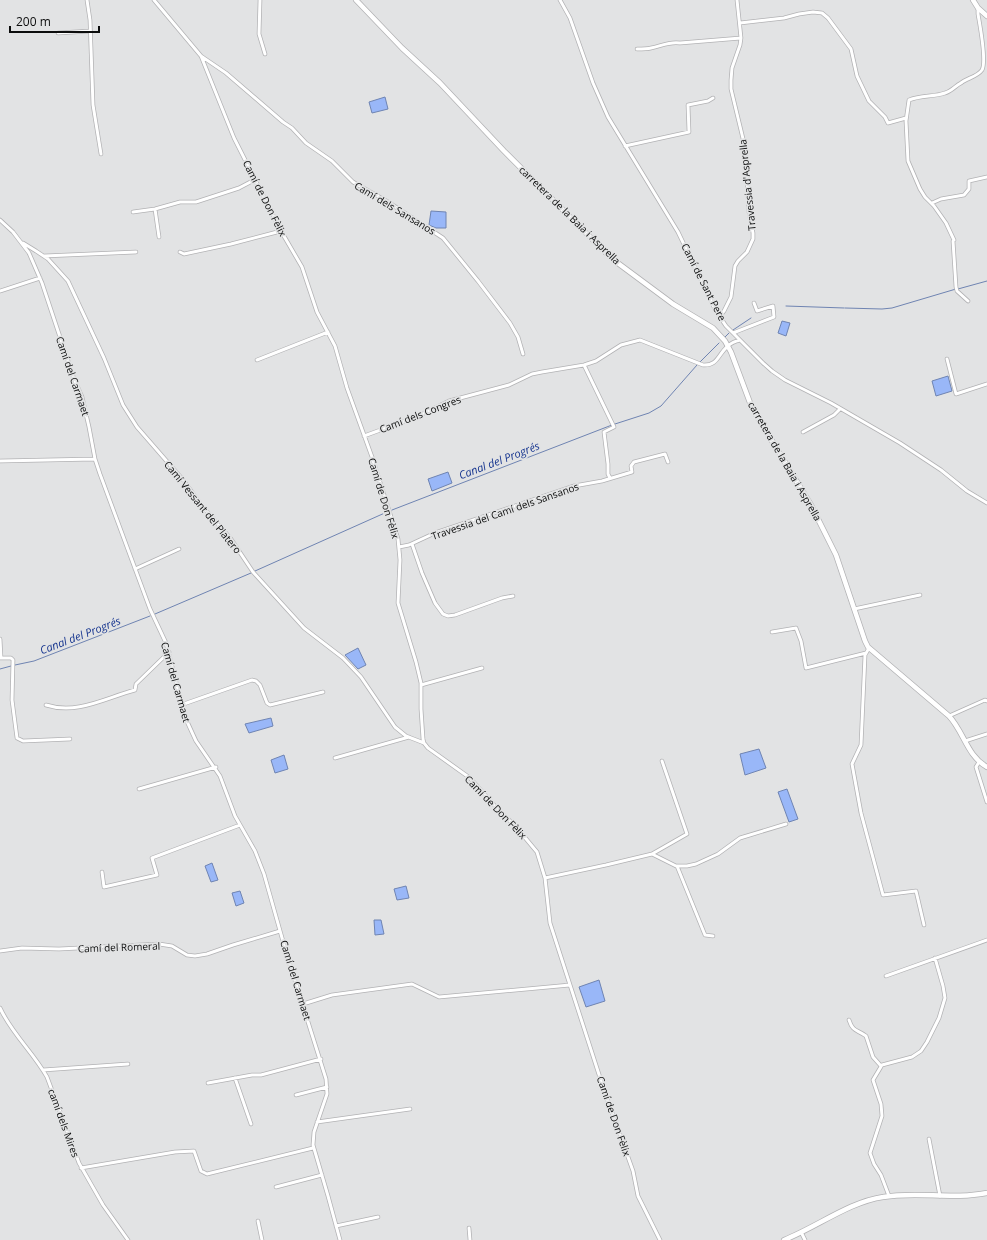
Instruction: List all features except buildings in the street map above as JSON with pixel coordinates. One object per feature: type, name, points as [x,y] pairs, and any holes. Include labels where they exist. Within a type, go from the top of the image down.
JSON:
[{"type":"main road","name":"carretera de la Baia i Asprella","points":[[356,0],[402,48],[440,83],[504,151],[615,261],[673,304],[713,328],[721,335],[728,345],[752,408],[817,515],[836,555],[865,641],[869,648],[949,716],[958,727],[968,748],[979,762],[987,767]]},
{"type":"main road","points":[[973,0],[978,8],[987,16]]},
{"type":"main road","points":[[784,1240],[870,1199],[889,1196],[963,1196],[987,1193]]},
{"type":"street","points":[[87,0],[90,31],[93,105],[101,154]]},
{"type":"street","name":"Camí de Don Fèlix","points":[[154,0],[201,56],[234,138],[281,231],[302,266],[317,312],[335,346],[347,388],[398,539],[400,560],[398,603],[416,662],[421,685],[421,709],[424,743],[428,748],[470,778],[517,828],[537,852],[545,878],[550,923],[604,1090],[633,1170],[638,1196],[660,1240]]},
{"type":"street","points":[[260,0],[259,34],[265,54]]},
{"type":"street","name":"Camí de Sant Pere","points":[[560,0],[570,18],[586,66],[601,102],[625,146],[678,232],[720,316],[733,332],[772,371],[900,443],[987,503]]},
{"type":"street","name":"Travessia d'Asprella","points":[[720,316],[731,297],[735,266],[747,252],[753,239],[749,212],[745,147],[731,89],[732,68],[741,38],[737,0]]},
{"type":"street","points":[[968,300],[958,291],[956,287],[953,241],[946,223],[920,189],[908,161],[906,118],[909,100],[944,94],[951,91],[961,82],[978,74],[983,69],[984,59],[978,8]]},
{"type":"street","points":[[740,23],[784,18],[813,12],[822,13],[828,18],[851,49],[856,76],[869,101],[885,117],[888,124],[906,118]]},
{"type":"street","points":[[58,33],[90,31]]},
{"type":"street","points":[[638,49],[652,48],[662,44],[675,42],[680,43],[741,38]]},
{"type":"street","name":"Camí dels Sansanos","points":[[201,56],[226,73],[292,128],[306,143],[332,161],[353,182],[388,202],[443,238],[510,323],[518,337],[524,354]]},
{"type":"street","points":[[625,146],[689,132],[688,105],[708,101],[713,98]]},
{"type":"street","points":[[932,203],[964,196],[969,188],[969,180],[987,177]]},
{"type":"street","points":[[133,212],[155,209],[180,202],[196,202],[211,198],[239,188],[256,179]]},
{"type":"street","points":[[155,209],[159,237]]},
{"type":"street","name":"Camí del Carmaet","points":[[0,220],[29,252],[40,278],[74,379],[82,397],[90,427],[95,459],[150,609],[166,643],[185,717],[196,741],[216,767],[224,784],[235,816],[254,851],[264,874],[280,932],[321,1059],[327,1087],[325,1103],[314,1132],[313,1148],[340,1240]]},
{"type":"street","points":[[180,252],[184,254],[281,231]]},
{"type":"street","name":"Camí Vessant del Platero","points":[[21,242],[44,256],[68,281],[104,358],[123,405],[137,427],[196,495],[202,506],[231,539],[253,572],[304,628],[343,658],[361,677],[395,727],[408,737],[424,743]]},
{"type":"street","points":[[44,256],[136,252]]},
{"type":"street","points":[[0,291],[40,278]]},
{"type":"street","points":[[733,332],[774,317],[773,306],[757,311],[754,303]]},
{"type":"street","points":[[257,360],[328,332]]},
{"type":"street","name":"Camí dels Congres","points":[[364,436],[416,417],[449,401],[509,385],[532,374],[584,365],[596,361],[621,345],[640,340],[709,366],[717,360],[728,345],[740,340]]},
{"type":"street","points":[[948,359],[956,394],[987,384]]},
{"type":"street","points":[[584,365],[614,427],[604,432],[608,474],[610,478]]},
{"type":"street","points":[[804,432],[834,415],[840,409]]},
{"type":"street","name":"Travessia del Camí dels Sansanos","points":[[399,547],[412,544],[435,533],[574,486],[632,472],[631,466],[634,462],[665,454],[668,462]]},
{"type":"street","points":[[0,461],[95,459]]},
{"type":"street","points":[[412,544],[427,587],[443,614],[448,616],[455,615],[502,598],[513,596]]},
{"type":"street","points":[[135,569],[179,549]]},
{"type":"street","points":[[854,609],[920,595]]},
{"type":"street","points":[[772,632],[796,628],[801,641],[806,668],[866,653]]},
{"type":"street","points":[[0,639],[0,658],[11,658],[13,660],[12,700],[17,738],[23,741],[70,739]]},
{"type":"street","points":[[869,648],[866,653],[863,674],[861,745],[852,764],[861,813],[883,895],[916,891],[924,925]]},
{"type":"street","points":[[46,705],[57,708],[88,706],[135,690],[136,684],[168,652]]},
{"type":"street","points":[[421,685],[482,668]]},
{"type":"street","points":[[181,705],[252,680],[256,681],[260,685],[267,703],[270,705],[323,692]]},
{"type":"street","points":[[949,716],[985,700],[987,701]]},
{"type":"street","points":[[965,741],[987,734]]},
{"type":"street","points":[[335,758],[408,737]]},
{"type":"street","points":[[545,878],[652,854],[687,834],[662,761]]},
{"type":"street","points":[[979,762],[976,767],[987,802]]},
{"type":"street","points":[[139,789],[216,767]]},
{"type":"street","points":[[652,854],[677,866],[696,864],[718,854],[740,838],[786,824]]},
{"type":"street","points":[[102,872],[104,887],[157,875],[152,858],[240,825]]},
{"type":"street","points":[[677,866],[705,935],[713,936]]},
{"type":"street","name":"Camí del Romeral","points":[[0,951],[22,948],[59,949],[159,944],[172,946],[187,955],[194,956],[207,954],[280,932]]},
{"type":"street","points":[[886,976],[987,940]]},
{"type":"street","points":[[889,1196],[870,1153],[882,1116],[881,1104],[873,1080],[882,1065],[912,1057],[921,1051],[927,1042],[939,1018],[945,998],[944,986],[935,958]]},
{"type":"street","points":[[303,1004],[332,995],[412,984],[439,997],[570,985]]},
{"type":"street","name":"camí dels Mires","points":[[0,1008],[10,1026],[43,1070],[50,1084],[81,1168],[102,1205],[128,1240]]},
{"type":"street","points":[[849,1020],[854,1031],[866,1036],[874,1057],[881,1066]]},
{"type":"street","points":[[208,1083],[252,1075],[261,1075],[321,1059]]},
{"type":"street","points":[[43,1070],[128,1064]]},
{"type":"street","points":[[235,1078],[251,1124]]},
{"type":"street","points":[[296,1095],[327,1087]]},
{"type":"street","points":[[317,1122],[410,1109]]},
{"type":"street","points":[[929,1139],[940,1196]]},
{"type":"street","points":[[81,1168],[175,1152],[194,1151],[202,1171],[206,1174],[313,1148]]},
{"type":"street","points":[[276,1187],[322,1175]]},
{"type":"street","points":[[336,1226],[378,1217]]},
{"type":"street","points":[[258,1221],[262,1240]]},
{"type":"street","points":[[469,1228],[470,1240]]},
{"type":"street","points":[[801,1232],[805,1240]]},
{"type":"water","points":[[385,97],[388,109],[372,113],[369,102]]},
{"type":"water","points":[[431,211],[446,212],[446,228],[436,228],[429,225]]},
{"type":"water","points":[[782,321],[790,323],[786,336],[778,333]]},
{"type":"water","points":[[948,376],[952,391],[936,396],[932,381]]},
{"type":"water","points":[[448,472],[452,483],[432,491],[428,479]]},
{"type":"water","points":[[358,648],[366,665],[358,669],[345,655]]},
{"type":"water","points":[[271,718],[273,726],[249,733],[245,724]]},
{"type":"water","points":[[759,749],[766,768],[745,775],[740,754]]},
{"type":"water","points":[[284,755],[288,769],[275,773],[271,760]]},
{"type":"water","points":[[787,789],[798,819],[789,822],[778,792]]},
{"type":"water","points":[[212,863],[218,880],[211,882],[205,866]]},
{"type":"water","points":[[406,886],[409,898],[397,900],[394,889]]},
{"type":"water","points":[[240,891],[244,903],[236,906],[232,893]]},
{"type":"water","points":[[374,920],[381,920],[384,934],[375,935]]},
{"type":"water","points":[[599,980],[605,1001],[586,1007],[579,987]]},
{"type":"waterway","name":"Canal del Progrés","points":[[958,289],[987,281]]},
{"type":"waterway","name":"Canal del Progrés","points":[[845,308],[892,308],[956,289]]},
{"type":"waterway","name":"Canal del Progrés","points":[[786,306],[844,308]]},
{"type":"waterway","name":"Canal del Progrés","points":[[733,330],[751,318]]},
{"type":"waterway","name":"Canal del Progrés","points":[[725,337],[729,333]]},
{"type":"waterway","name":"Canal del Progrés","points":[[700,362],[719,343]]},
{"type":"waterway","name":"Canal del Progrés","points":[[615,424],[649,413],[661,406],[697,365]]},
{"type":"waterway","name":"Canal del Progrés","points":[[392,510],[612,425]]},
{"type":"waterway","name":"Canal del Progrés","points":[[255,571],[387,512]]},
{"type":"waterway","name":"Canal del Progrés","points":[[155,614],[251,573]]},
{"type":"waterway","name":"Canal del Progrés","points":[[15,665],[34,661],[150,616]]},
{"type":"waterway","name":"Canal del Progrés","points":[[0,669],[11,666]]}]
